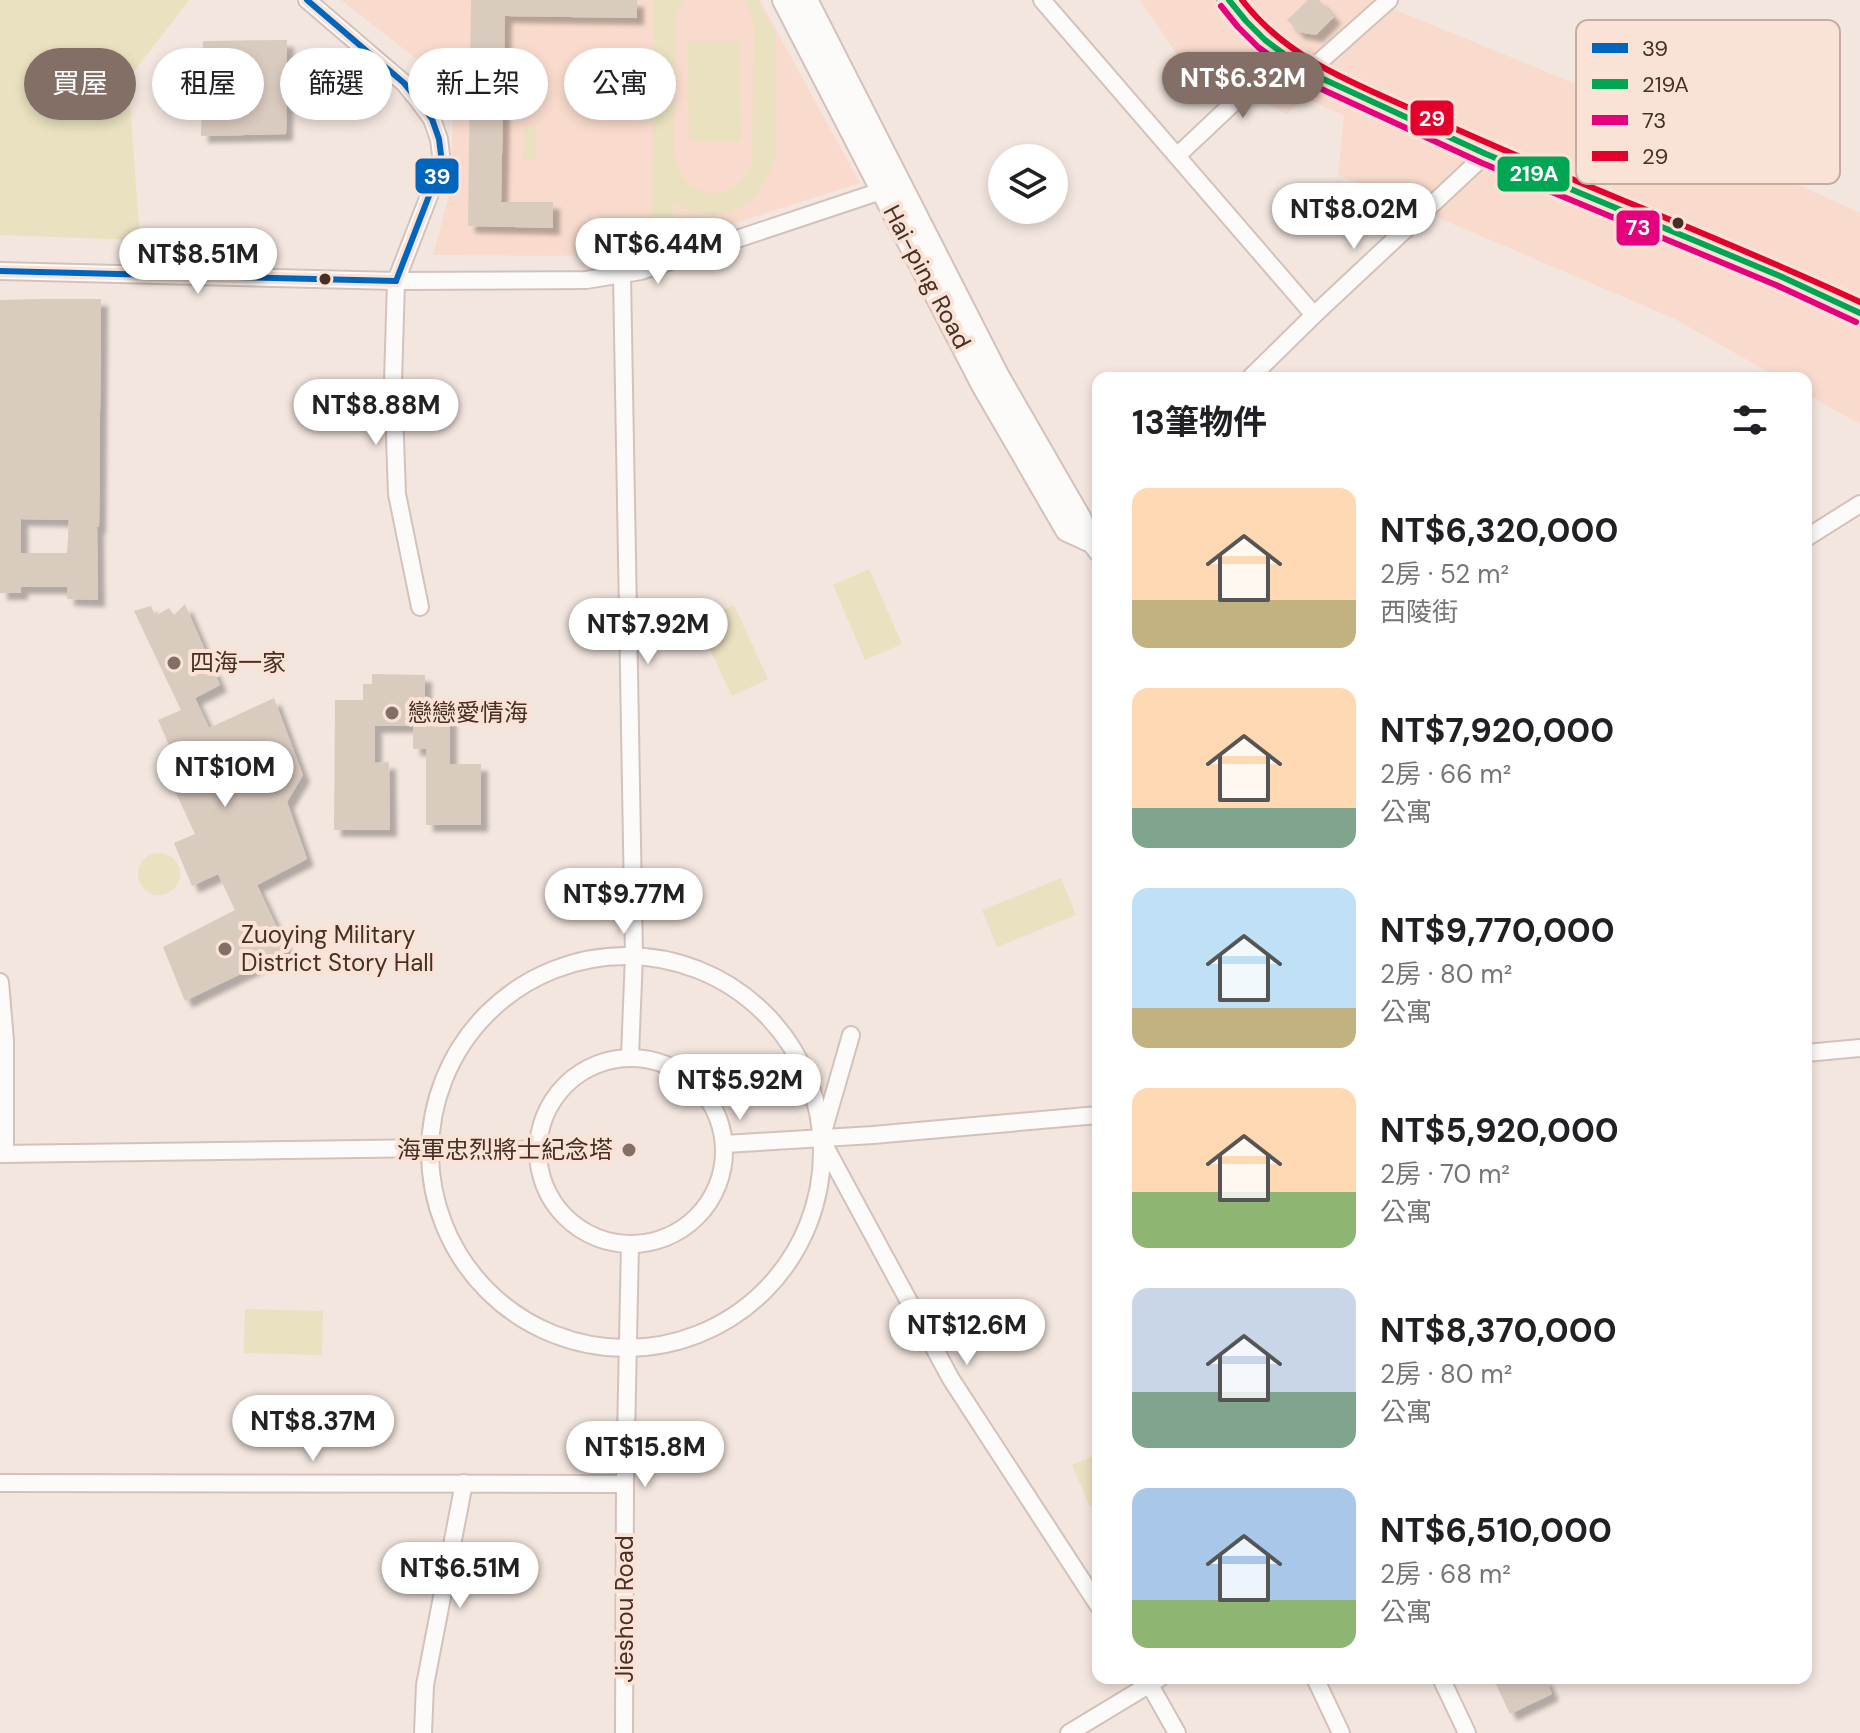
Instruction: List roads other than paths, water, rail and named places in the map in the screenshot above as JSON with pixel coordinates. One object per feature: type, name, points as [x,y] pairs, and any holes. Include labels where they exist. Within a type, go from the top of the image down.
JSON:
[{"type":"street","points":[[307,0],[404,83],[432,119],[439,139],[439,170],[396,281],[393,382],[397,494],[420,607]]},
{"type":"street","name":"Hai-ping Road","points":[[784,0],[891,188]]},
{"type":"street","name":"Hai-ping Road","points":[[806,0],[983,385],[1067,530],[1092,539]]},
{"type":"street","points":[[1042,0],[1314,315]]},
{"type":"street","points":[[1229,0],[1283,56],[1308,72],[1486,154],[1780,276],[1860,313]]},
{"type":"street","points":[[1308,72],[1389,0]]},
{"type":"street","points":[[1177,156],[1283,56]]},
{"type":"street","points":[[1256,372],[1486,154]]},
{"type":"street","points":[[0,271],[396,281],[586,280],[641,271],[891,188]]},
{"type":"street","points":[[622,275],[634,955],[630,1056]]},
{"type":"street","points":[[1812,534],[1860,504]]},
{"type":"street","points":[[634,955],[675,961],[713,975],[747,997],[776,1026],[799,1060],[814,1098],[821,1139],[819,1184],[807,1228],[784,1268],[753,1302],[715,1327],[673,1343],[627,1349],[593,1346],[559,1337],[528,1322],[491,1294],[455,1249],[441,1217],[433,1183],[430,1148],[434,1114],[444,1080],[459,1049],[488,1013],[505,997],[534,978],[566,965],[600,957],[634,955]]},
{"type":"street","points":[[0,982],[5,1041],[2,1154],[430,1148],[537,1150]]},
{"type":"street","points":[[851,1035],[821,1139],[951,1379],[1092,1596]]},
{"type":"street","points":[[1812,1052],[1860,1048]]},
{"type":"street","points":[[630,1056],[658,1060],[683,1072],[704,1091],[718,1115],[725,1144],[718,1187],[707,1206],[691,1223],[673,1235],[630,1245],[605,1241],[583,1231],[564,1216],[550,1197],[541,1174],[537,1150],[542,1121],[555,1095],[576,1074],[602,1061],[630,1056]]},
{"type":"street","points":[[725,1144],[821,1139],[1092,1116]]},
{"type":"street","name":"Jieshou Road","points":[[624,1733],[630,1245]]},
{"type":"street","points":[[0,1483],[625,1484]]},
{"type":"street","points":[[423,1733],[425,1685],[464,1483]]},
{"type":"street","points":[[1069,1733],[1146,1684]]},
{"type":"street","points":[[1154,1684],[1177,1733]]},
{"type":"street","points":[[1318,1684],[1341,1733]]},
{"type":"street","points":[[1444,1684],[1467,1733]]},
{"type":"place","name":"四海一家","points":[[174,663]]},
{"type":"place","name":"戀戀愛情海","points":[[392,713]]},
{"type":"place","name":"Zuoying Military District Story Hall","points":[[225,949]]},
{"type":"place","name":"海軍忠烈將士紀念塔","points":[[629,1150]]}]
